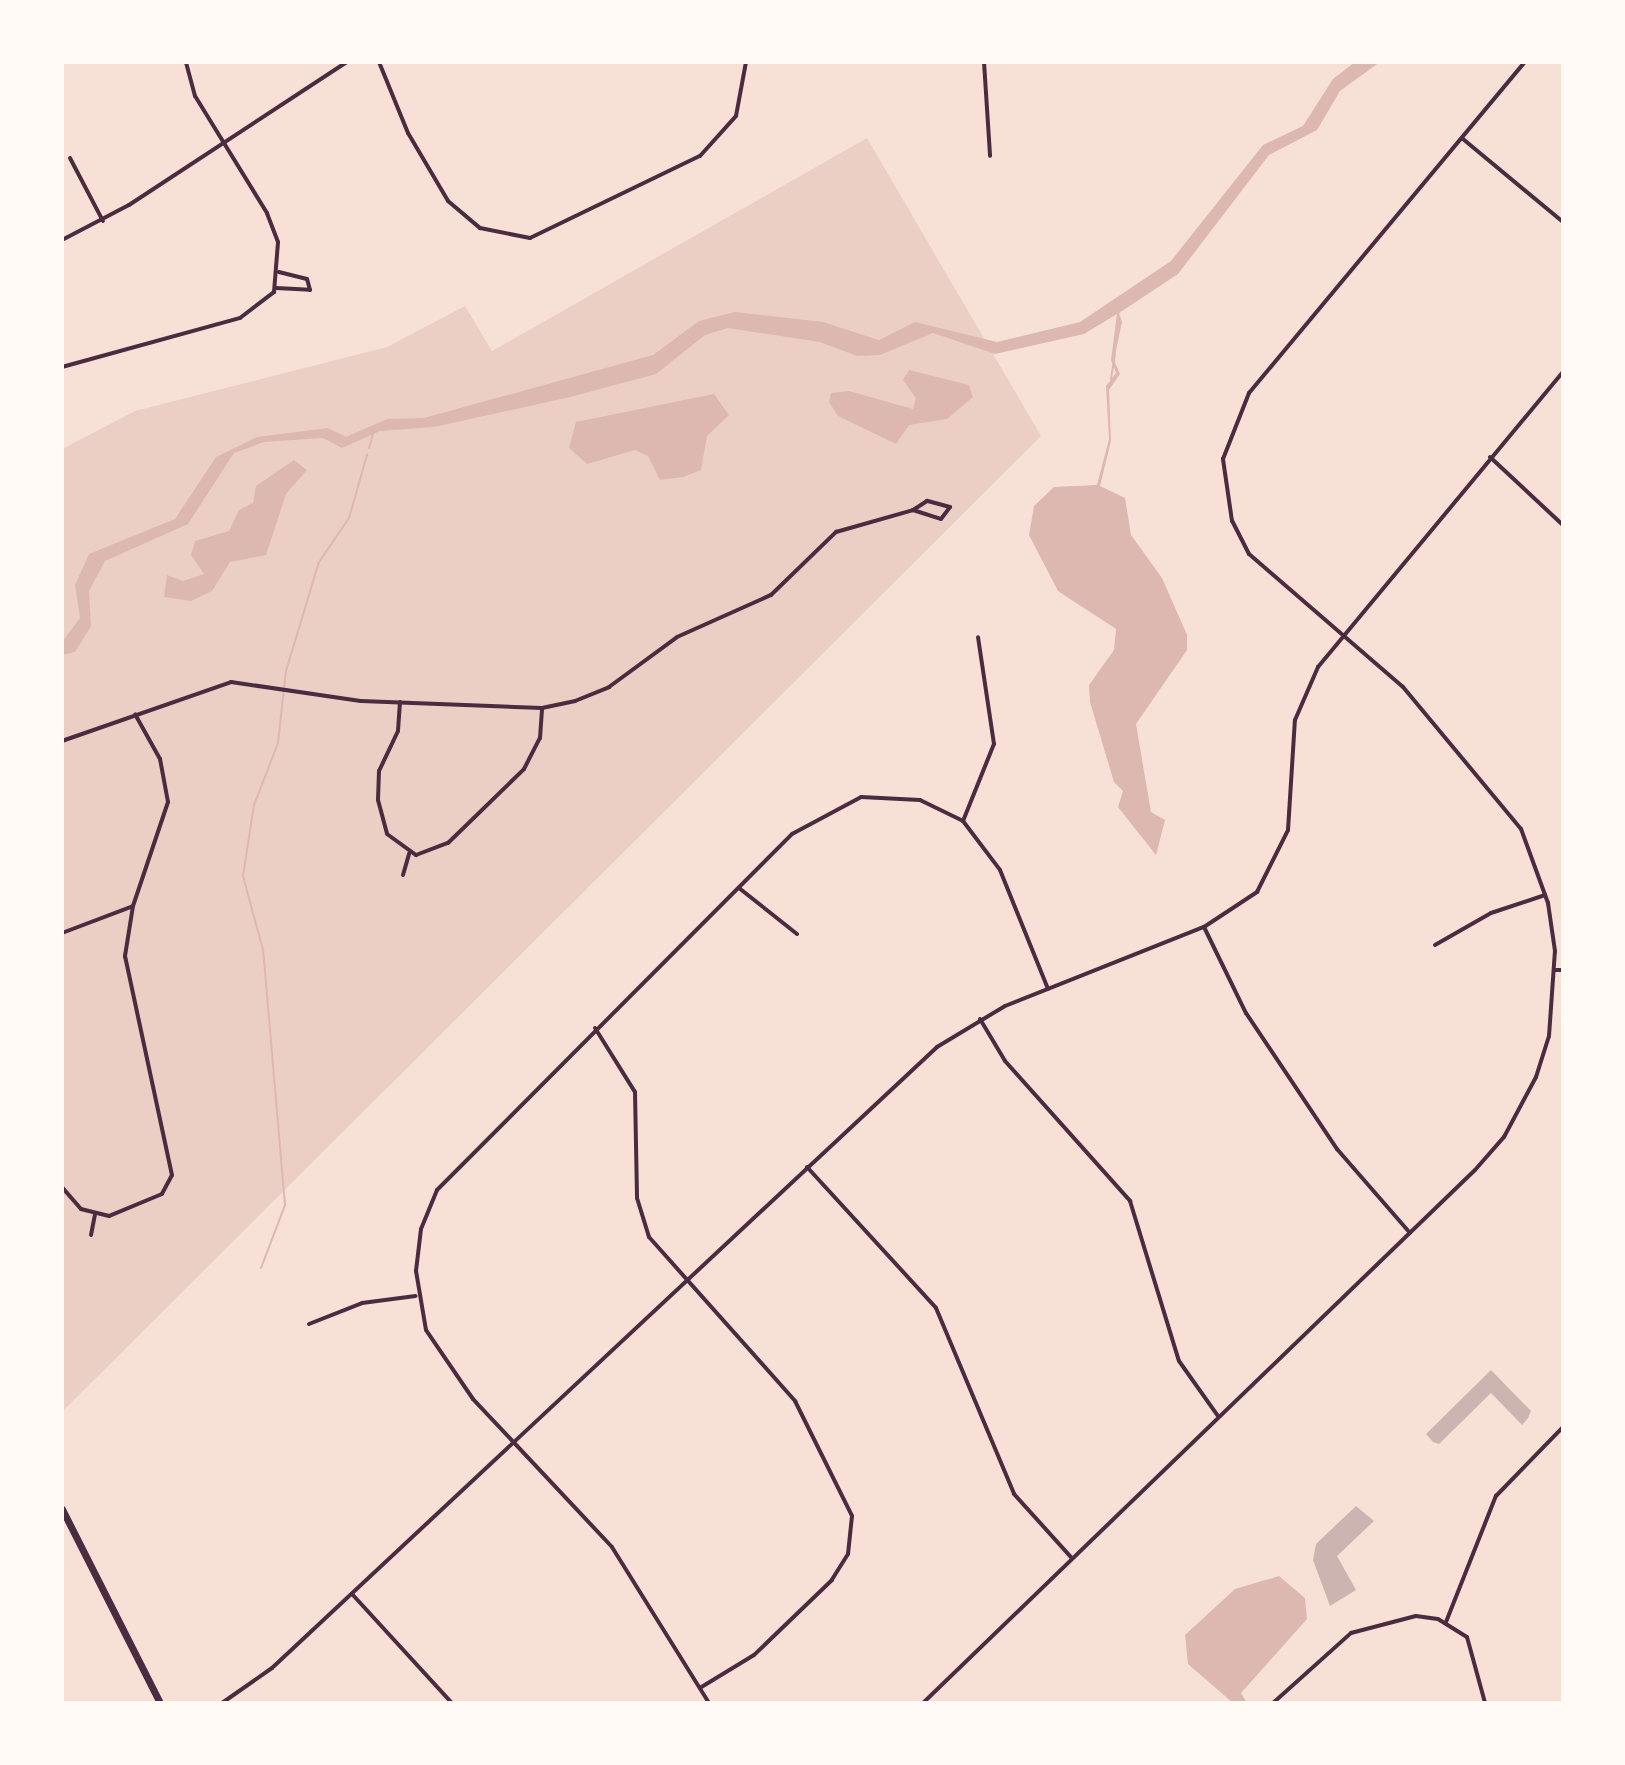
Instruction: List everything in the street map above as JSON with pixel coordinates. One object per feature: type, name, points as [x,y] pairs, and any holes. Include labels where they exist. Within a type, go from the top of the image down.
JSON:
[{"type":"main road","points":[[62,1509],[160,1703]]},
{"type":"street","points":[[62,367],[240,318],[276,288],[279,272],[267,213],[195,96],[186,62]]},
{"type":"street","points":[[62,240],[103,221],[347,62]]},
{"type":"street","points":[[379,62],[408,133],[448,201],[480,228],[530,238],[700,156],[736,116],[746,62]]},
{"type":"street","points":[[984,62],[990,156]]},
{"type":"street","points":[[923,1703],[1410,1233],[1516,1119],[1549,1036],[1554,970],[1545,895],[1521,829],[1491,785],[1403,687],[1249,554],[1232,521],[1223,459],[1249,393],[1525,62]]},
{"type":"street","points":[[1463,139],[1563,222]]},
{"type":"street","points":[[70,158],[103,221]]},
{"type":"street","points":[[276,288],[310,290],[307,279],[279,272]]},
{"type":"street","points":[[222,1703],[352,1594],[906,1073],[980,1019],[1204,927],[1240,907],[1277,861],[1288,830],[1302,696],[1341,636],[1563,372]]},
{"type":"street","points":[[1490,457],[1563,525]]},
{"type":"street","points":[[62,741],[134,713],[231,682],[400,702],[542,708],[599,692],[677,637],[771,595],[836,532],[913,510],[927,501],[950,507],[941,519],[913,510]]},
{"type":"street","points":[[963,821],[994,744],[978,637]]},
{"type":"street","points":[[400,702],[378,790],[387,834],[409,853]]},
{"type":"street","points":[[409,853],[448,843],[524,769],[540,738],[542,708]]},
{"type":"street","points":[[95,1215],[150,1201],[172,1175],[125,956],[133,906],[168,802],[160,759],[134,713]]},
{"type":"street","points":[[709,1703],[612,1547],[441,1358],[416,1296],[421,1229],[437,1190],[595,1028],[813,818],[861,797],[920,800],[963,821],[1000,870],[1048,989]]},
{"type":"street","points":[[403,875],[409,853]]},
{"type":"street","points":[[739,888],[797,934]]},
{"type":"street","points":[[1435,945],[1491,913],[1545,895]]},
{"type":"street","points":[[62,933],[133,906]]},
{"type":"street","points":[[1204,927],[1246,1013],[1337,1149],[1410,1233]]},
{"type":"street","points":[[1554,970],[1563,970]]},
{"type":"street","points":[[980,1019],[1005,1061],[1130,1201],[1179,1361],[1218,1416]]},
{"type":"street","points":[[595,1028],[635,1092],[643,1221],[685,1282],[795,1401],[847,1498],[852,1524],[848,1554],[832,1580],[761,1650],[700,1688]]},
{"type":"street","points":[[807,1166],[936,1308],[1014,1494],[1071,1557]]},
{"type":"street","points":[[62,1187],[95,1215]]},
{"type":"street","points":[[91,1235],[95,1215]]},
{"type":"street","points":[[309,1324],[362,1303],[416,1296]]},
{"type":"street","points":[[1446,1622],[1496,1496],[1563,1427]]},
{"type":"street","points":[[352,1594],[452,1703]]},
{"type":"street","points":[[1273,1703],[1356,1631],[1408,1617],[1446,1622],[1472,1645],[1485,1703]]},
{"type":"shaded area","points":[[1355,62],[1380,62],[1340,91],[1317,130],[1269,155],[1178,274],[1119,313],[1122,322],[1114,360],[1120,374],[1109,390],[1111,441],[1100,486],[1125,498],[1131,535],[1162,578],[1187,635],[1187,650],[1136,724],[1151,812],[1165,820],[1156,855],[1118,807],[1123,791],[1114,782],[1090,702],[1089,685],[1114,650],[1116,629],[1058,591],[1029,535],[1034,506],[1054,487],[1097,485],[1109,439],[1106,386],[1116,373],[1111,360],[1117,314],[1084,334],[995,354],[933,333],[880,355],[857,356],[820,342],[728,328],[705,335],[656,374],[570,397],[434,427],[380,431],[342,448],[323,438],[264,442],[234,453],[188,524],[105,561],[89,591],[91,626],[75,652],[62,655],[62,642],[80,618],[75,585],[89,554],[175,519],[216,457],[257,437],[328,428],[346,437],[387,419],[424,418],[653,355],[699,321],[735,312],[823,322],[879,340],[915,322],[997,342],[1080,322],[1171,261],[1263,145],[1303,126],[1333,79]]},
{"type":"shaded area","points":[[867,138],[1041,436],[62,1412],[62,449],[135,411],[387,347],[465,306],[492,351]]},
{"type":"shaded area","points":[[909,370],[969,385],[973,397],[947,419],[909,425],[896,444],[838,416],[829,402],[831,393],[849,391],[913,409],[916,398],[903,380]]},
{"type":"shaded area","points":[[714,394],[729,415],[707,436],[701,470],[683,477],[660,480],[648,456],[635,450],[587,464],[569,448],[576,422]]},
{"type":"shaded area","points":[[294,460],[307,470],[286,494],[266,555],[230,562],[212,591],[191,601],[164,597],[167,575],[183,581],[204,574],[191,555],[195,541],[229,531],[239,510],[253,503],[256,486]]},
{"type":"shaded area","points":[[1279,1576],[1305,1598],[1307,1619],[1241,1693],[1247,1703],[1233,1703],[1188,1664],[1185,1635],[1235,1589]]},
{"type":"building","points":[[1491,1370],[1531,1411],[1528,1418],[1522,1425],[1491,1393],[1439,1444],[1433,1442],[1426,1434]]},
{"type":"building","points":[[1356,1506],[1374,1521],[1337,1556],[1356,1590],[1330,1606],[1313,1560],[1316,1544]]},
{"type":"waterway","points":[[1111,379],[1115,354]]},
{"type":"waterway","points":[[369,448],[373,434]]},
{"type":"waterway","points":[[261,1268],[285,1205],[263,950],[243,876],[254,805],[278,743],[286,671],[319,562],[349,518],[367,455]]}]
